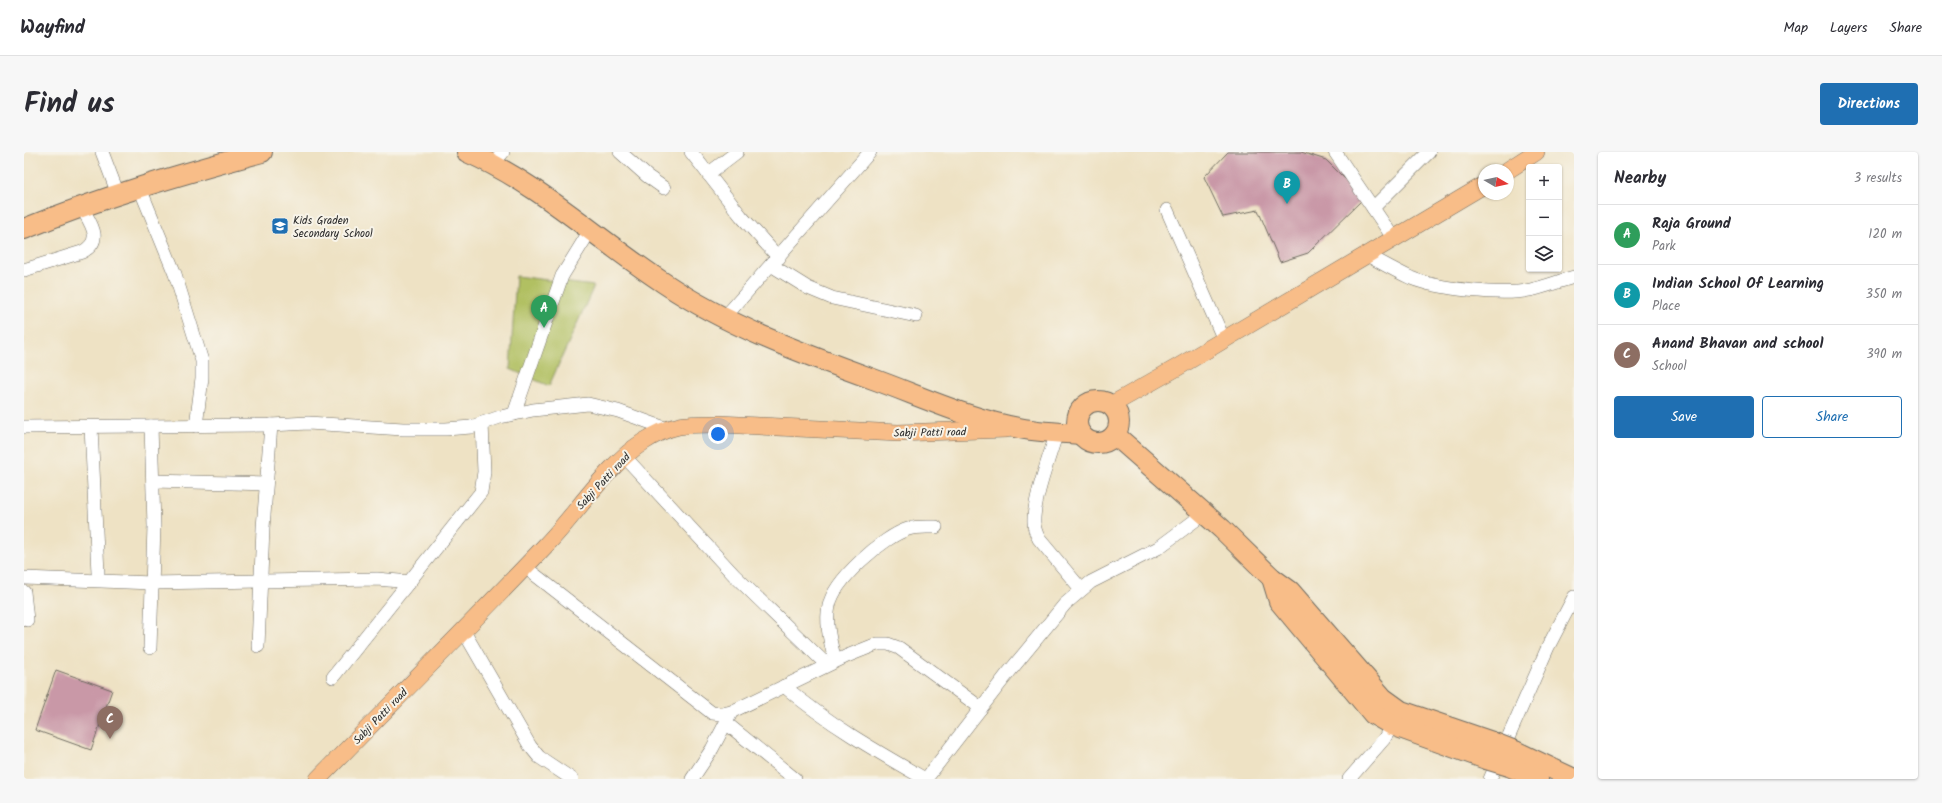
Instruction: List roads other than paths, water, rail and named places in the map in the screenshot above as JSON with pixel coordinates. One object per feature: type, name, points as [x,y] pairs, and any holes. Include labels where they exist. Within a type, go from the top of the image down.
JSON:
[{"type":"highway","points":[[24,229],[81,206],[139,186],[262,152]]},
{"type":"highway","points":[[467,152],[498,158],[530,186],[591,229],[664,284],[724,318],[820,360],[959,411],[1019,428],[1081,434]]},
{"type":"highway","points":[[1097,400],[1111,405],[1117,411],[1119,427],[1110,439],[1098,443],[1091,442],[1081,434],[1077,427],[1077,420],[1083,406],[1097,400]]},
{"type":"highway","points":[[1115,434],[1205,513],[1272,578],[1290,591],[1352,677],[1373,714],[1397,718],[1574,779]]},
{"type":"highway","points":[[1352,677],[1383,698],[1397,718]]},
{"type":"highway","points":[[1512,758],[1538,779]]},
{"type":"main road","points":[[1514,166],[1536,152]]},
{"type":"main road","points":[[1111,405],[1224,340],[1478,189]]},
{"type":"main road","name":"Sabji Patti road","points":[[318,779],[525,567],[624,456],[642,442],[665,428],[691,424],[720,424],[898,433],[1019,428]]},
{"type":"street","points":[[102,152],[118,194]]},
{"type":"street","points":[[620,152],[647,176],[664,188]]},
{"type":"street","points":[[691,152],[775,261],[808,288],[832,298],[916,316]]},
{"type":"street","points":[[708,174],[737,152]]},
{"type":"street","points":[[724,318],[870,152]]},
{"type":"street","points":[[1335,152],[1394,239]]},
{"type":"street","points":[[1373,208],[1429,152]]},
{"type":"street","points":[[139,186],[175,274],[202,361],[202,378],[196,426]]},
{"type":"street","points":[[24,270],[82,252],[90,248],[95,241],[95,235],[81,206]]},
{"type":"street","points":[[1167,210],[1224,340]]},
{"type":"street","points":[[514,414],[562,276],[591,229]]},
{"type":"street","points":[[1367,255],[1412,278],[1437,285],[1487,292],[1514,292],[1530,290],[1574,277]]},
{"type":"street","points":[[24,428],[271,425],[308,423],[425,430],[471,427],[533,410],[588,404],[618,411],[665,428]]},
{"type":"street","points":[[333,677],[481,492],[484,472],[482,423]]},
{"type":"street","points":[[258,646],[260,581],[271,425]]},
{"type":"street","points":[[150,648],[154,526],[151,426]]},
{"type":"street","points":[[91,427],[98,573]]},
{"type":"street","points":[[1057,432],[1035,508],[1033,520],[1035,531],[1039,539],[1081,589]]},
{"type":"street","points":[[624,456],[734,575],[831,663]]},
{"type":"street","points":[[153,481],[266,484]]},
{"type":"street","points":[[784,686],[808,707],[828,721],[926,779],[1065,604],[1081,589],[1158,548],[1205,513]]},
{"type":"street","points":[[831,663],[827,615],[833,595],[860,560],[898,533],[918,527],[936,527]]},
{"type":"street","points":[[525,567],[703,707],[717,714],[729,717],[795,779]]},
{"type":"street","points":[[24,578],[152,583],[377,579],[410,582]]},
{"type":"street","points":[[24,592],[27,620]]},
{"type":"street","points":[[1490,779],[1548,648],[1574,597]]},
{"type":"street","points":[[463,630],[530,746],[539,757],[572,779]]},
{"type":"street","points":[[692,779],[712,749],[729,717],[784,686],[831,663],[877,644],[888,644],[899,648],[981,708]]},
{"type":"street","points":[[1349,779],[1384,738],[1397,718]]},
{"type":"place","name":"Indian School Of Learning","points":[[1287,204]]},
{"type":"place","name":"Kids Graden Secondary School","points":[[280,226]]},
{"type":"place","name":"Raja Ground","points":[[544,328]]},
{"type":"place","name":"Anand Bhavan and school","points":[[110,739]]}]
